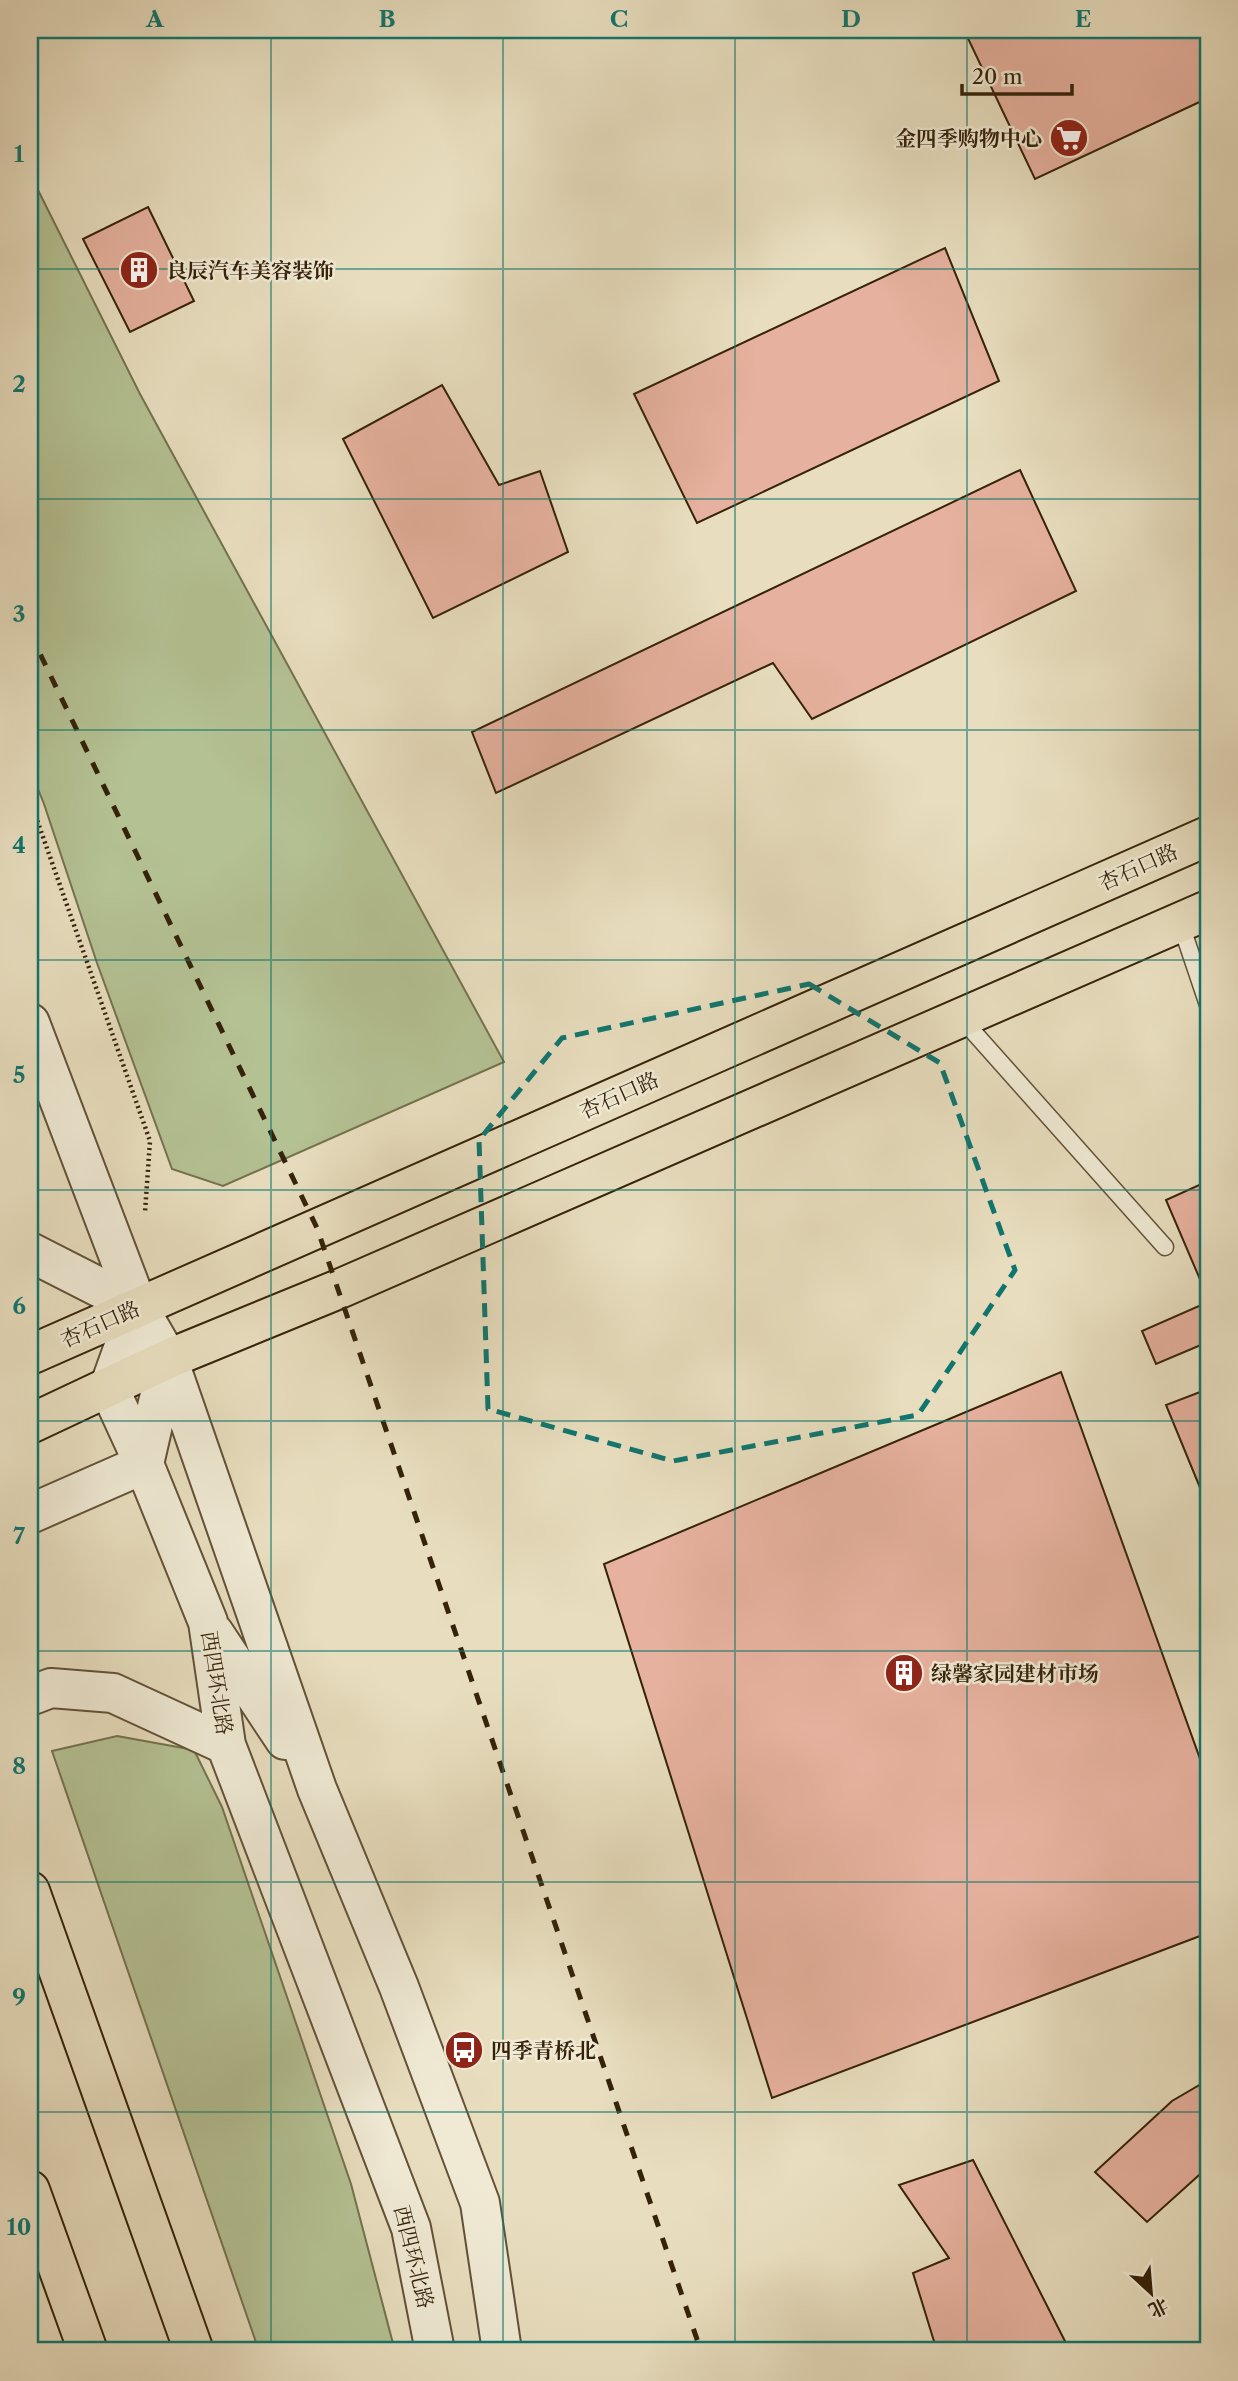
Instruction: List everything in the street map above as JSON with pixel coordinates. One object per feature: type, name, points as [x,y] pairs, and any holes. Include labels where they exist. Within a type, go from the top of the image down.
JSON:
[{"type":"main road","name":"杏石口路","points":[[30,1355],[1208,836]]},
{"type":"main road","points":[[30,1424],[168,1359],[339,1289],[1194,916]]},
{"type":"main road","points":[[30,1891],[194,2351]]},
{"type":"main road","points":[[30,2190],[88,2351]]},
{"type":"street","points":[[30,1023],[138,1307],[168,1359],[317,1789],[399,1987],[480,2203],[502,2351]]},
{"type":"street","points":[[30,1252],[138,1307]]},
{"type":"street","points":[[109,1388],[138,1307]]},
{"type":"street","points":[[30,1514],[144,1464],[168,1359]]},
{"type":"street","name":"西四环北路","points":[[109,1388],[144,1464],[208,1622],[226,1745],[411,2228],[435,2351]]},
{"type":"street","points":[[208,1622],[317,1789]]},
{"type":"street","points":[[30,1696],[51,1688],[113,1693],[226,1745]]},
{"type":"lane","points":[[1194,916],[1208,1005]]},
{"type":"lane","points":[[961,1017],[1165,1247]]},
{"type":"path","points":[[30,800],[150,1141],[144,1224]]},
{"type":"highlighted area","points":[[809,984],[940,1063],[1015,1270],[918,1415],[673,1461],[488,1409],[479,1140],[562,1038]]},
{"type":"green space","points":[[30,174],[140,394],[504,1062],[223,1186],[172,1169],[30,769]]},
{"type":"green space","points":[[117,1736],[194,1750],[222,1807],[351,2184],[395,2351],[259,2351],[52,1751]]},
{"type":"building","name":"金四季购物中心","points":[[964,30],[1208,30],[1208,98],[1035,179]]},
{"type":"building","name":"良辰汽车美容装饰","points":[[148,207],[194,301],[130,332],[83,239]]},
{"type":"building","points":[[945,248],[999,381],[697,523],[634,394]]},
{"type":"building","points":[[442,385],[499,485],[540,471],[568,552],[433,618],[343,439]]},
{"type":"building","points":[[1020,470],[1076,591],[812,719],[773,663],[496,793],[472,732]]},
{"type":"building","points":[[1208,1181],[1208,1298],[1166,1200]]},
{"type":"building","points":[[1208,1302],[1208,1342],[1156,1364],[1142,1331]]},
{"type":"building","name":"绿馨家园建材市场","points":[[1061,1372],[1208,1781],[1208,1933],[772,2098],[604,1564]]},
{"type":"building","points":[[1208,1389],[1208,1507],[1166,1405]]},
{"type":"building","points":[[1208,2080],[1208,2167],[1147,2222],[1095,2172],[1172,2101]]},
{"type":"building","points":[[973,2160],[1070,2351],[937,2351],[913,2273],[949,2258],[899,2185]]},
{"type":"railway","points":[[30,633],[317,1228],[701,2351]]},
{"type":"place","name":"金四季购物中心","points":[[1069,138]]},
{"type":"place","name":"良辰汽车美容装饰","points":[[139,270]]},
{"type":"place","name":"绿馨家园建材市场","points":[[904,1673]]},
{"type":"place","name":"四季青桥北","points":[[464,2050]]}]
